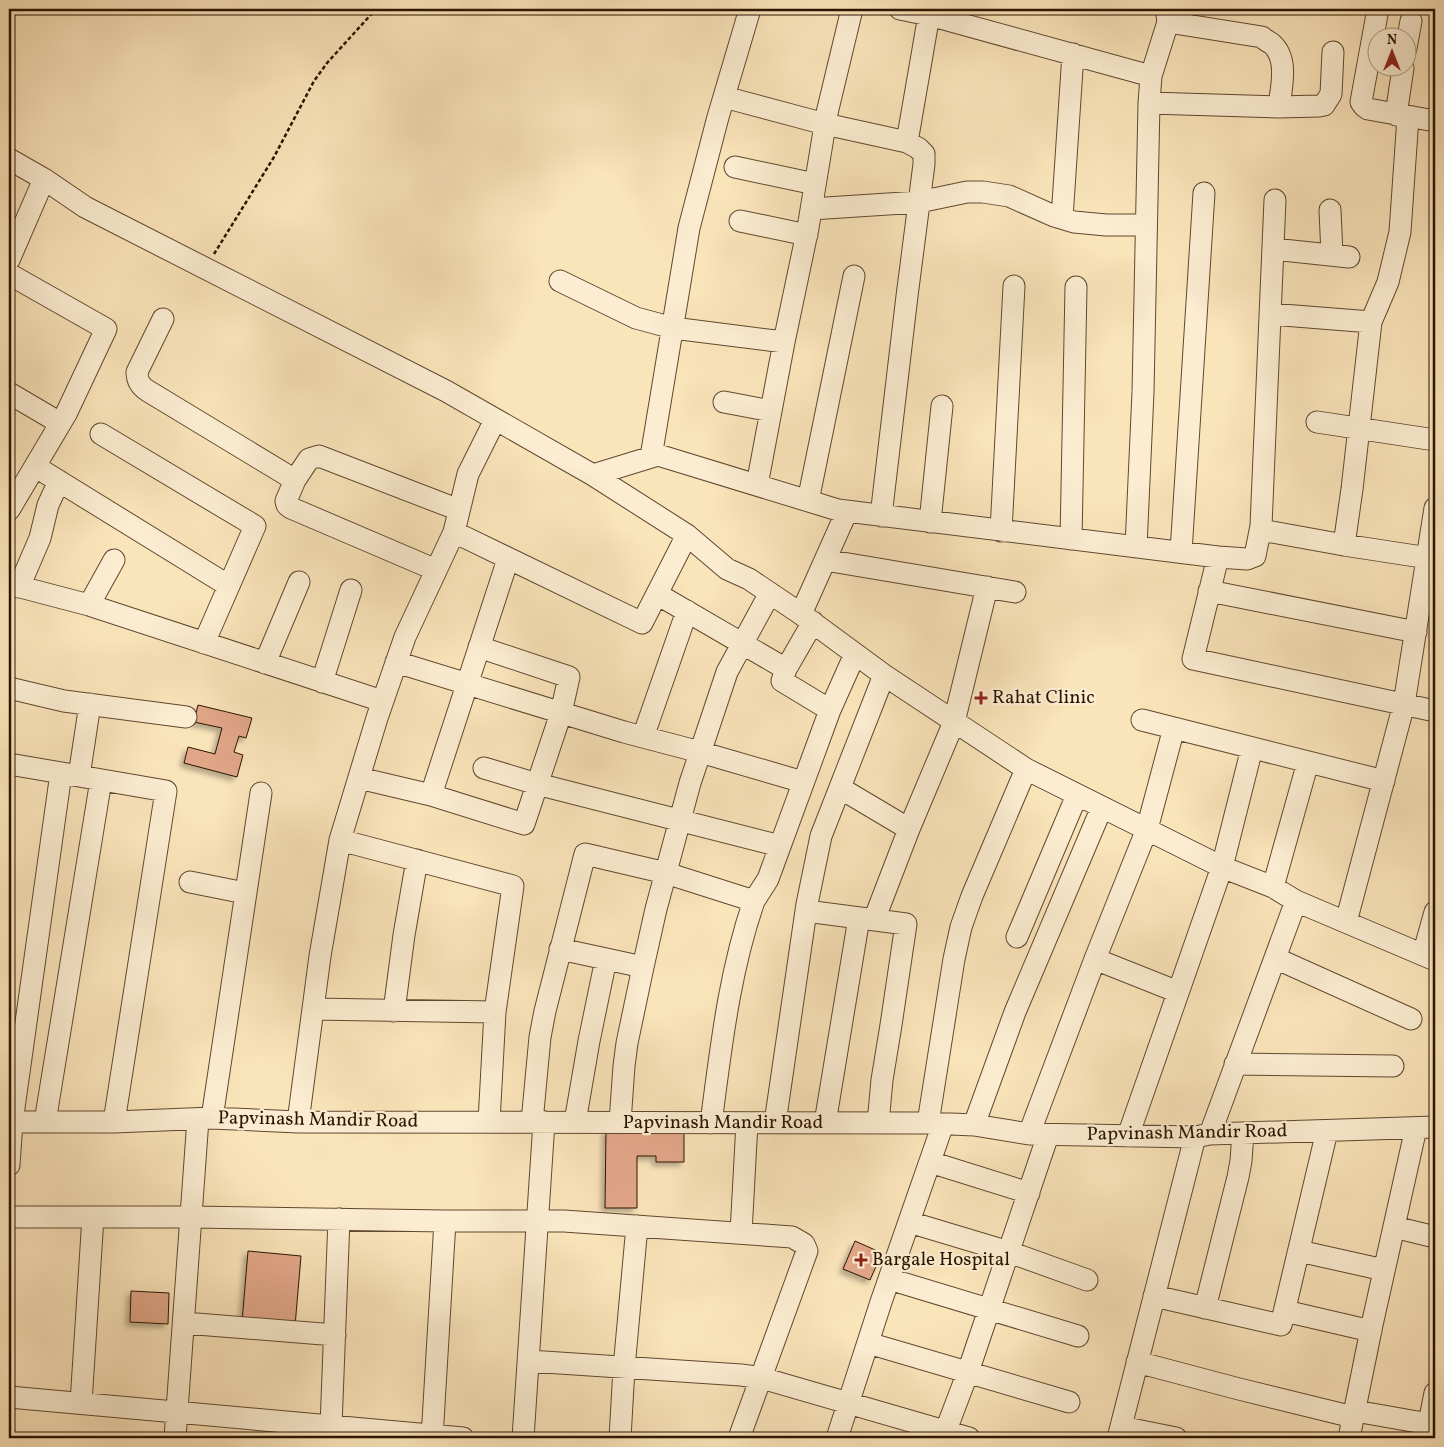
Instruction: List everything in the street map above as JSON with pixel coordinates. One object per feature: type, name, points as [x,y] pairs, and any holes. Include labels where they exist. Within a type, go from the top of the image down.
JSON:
[{"type":"street","points":[[651,457],[690,228],[724,97],[750,9]]},
{"type":"street","points":[[757,485],[811,209],[825,124],[852,9]]},
{"type":"street","points":[[900,9],[930,12],[1151,76]]},
{"type":"street","points":[[1378,9],[1361,102],[1368,109],[1435,121]]},
{"type":"street","points":[[907,142],[930,12]]},
{"type":"street","points":[[1136,547],[1143,392],[1149,103],[1151,76],[1167,15],[1262,37],[1274,45],[1281,58],[1282,68],[1280,107]]},
{"type":"street","points":[[1410,28],[1411,21]]},
{"type":"street","points":[[1149,103],[1280,107],[1324,105],[1331,94],[1333,52]]},
{"type":"street","points":[[1062,218],[1073,54]]},
{"type":"street","points":[[1344,545],[1371,322],[1388,282],[1400,232],[1404,78]]},
{"type":"street","points":[[724,97],[825,124],[907,142],[924,154],[880,516]]},
{"type":"street","points":[[9,159],[44,179],[85,207],[446,391],[593,475],[687,536],[727,569],[749,579],[770,593],[884,675],[1026,769],[1222,866],[1273,887],[1296,901],[1429,958],[1435,912]]},
{"type":"street","points":[[735,167],[815,184]]},
{"type":"street","points":[[9,260],[44,179]]},
{"type":"street","points":[[811,209],[919,202],[967,192],[983,192],[1009,196],[1074,222],[1106,225],[1146,225]]},
{"type":"street","points":[[1181,552],[1204,193]]},
{"type":"street","points":[[593,475],[658,455],[838,510],[1218,557],[1247,559],[1256,556],[1260,530],[1275,200]]},
{"type":"street","points":[[1273,249],[1340,256],[1330,210]]},
{"type":"street","points":[[740,221],[806,235]]},
{"type":"street","points":[[9,274],[106,329],[60,424],[36,467],[15,487],[9,510]]},
{"type":"street","points":[[808,501],[854,276]]},
{"type":"street","points":[[560,281],[636,318],[673,328],[784,342]]},
{"type":"street","points":[[1001,531],[1014,286]]},
{"type":"street","points":[[1071,539],[1076,288]]},
{"type":"street","points":[[1270,314],[1371,322]]},
{"type":"street","points":[[162,319],[137,372],[140,385],[295,480]]},
{"type":"street","points":[[9,394],[60,424]]},
{"type":"street","points":[[724,402],[771,412]]},
{"type":"street","points":[[930,522],[942,406]]},
{"type":"street","points":[[298,1122],[320,956],[340,840],[382,702],[405,637],[454,532],[468,474],[495,420]]},
{"type":"street","points":[[1317,422],[1435,440]]},
{"type":"street","points":[[101,434],[255,526],[204,643]]},
{"type":"street","points":[[436,570],[291,508],[287,505],[286,501],[295,480],[309,459],[318,456],[459,510]]},
{"type":"street","points":[[36,467],[229,586]]},
{"type":"street","points":[[59,481],[48,505],[40,538],[14,586],[89,605],[382,702]]},
{"type":"street","points":[[1346,922],[1404,704],[1431,558],[1435,508]]},
{"type":"street","points":[[830,710],[782,681],[807,618],[825,560],[847,511]]},
{"type":"street","points":[[1260,530],[1431,558]]},
{"type":"street","points":[[454,532],[642,623],[687,536]]},
{"type":"street","points":[[1218,557],[1193,659],[1435,711]]},
{"type":"street","points":[[431,795],[508,559]]},
{"type":"street","points":[[89,605],[114,560]]},
{"type":"street","points":[[825,560],[1016,592]]},
{"type":"street","points":[[265,663],[299,582]]},
{"type":"street","points":[[825,1123],[866,919],[909,829],[954,722],[987,587]]},
{"type":"street","points":[[322,682],[351,590]]},
{"type":"street","points":[[1209,591],[1416,632]]},
{"type":"street","points":[[620,1122],[627,1043],[642,967],[690,783],[727,672],[770,593]]},
{"type":"street","points":[[657,594],[786,669]]},
{"type":"street","points":[[643,737],[687,611]]},
{"type":"street","points":[[359,778],[431,795],[524,824],[561,713],[569,677],[479,646]]},
{"type":"street","points":[[711,1123],[722,1032],[741,942],[754,901],[768,879],[830,710],[855,654]]},
{"type":"street","points":[[396,662],[561,713],[803,782]]},
{"type":"street","points":[[774,1123],[806,911],[821,836],[884,675]]},
{"type":"street","points":[[9,688],[64,701],[186,717]]},
{"type":"street","points":[[9,1165],[11,1122],[70,774],[90,704]]},
{"type":"street","points":[[1142,720],[1384,781]]},
{"type":"street","points":[[944,1435],[968,1372],[1029,1193],[1039,1134],[1096,959],[1147,829],[1174,728]]},
{"type":"street","points":[[1128,1136],[1222,866],[1252,748]]},
{"type":"street","points":[[1273,887],[1308,762]]},
{"type":"street","points":[[9,764],[166,791],[114,1122]]},
{"type":"street","points":[[484,768],[537,784],[780,846]]},
{"type":"street","points":[[837,1438],[930,1162],[954,959],[961,927],[972,896],[1026,769]]},
{"type":"street","points":[[46,1122],[101,780]]},
{"type":"street","points":[[840,788],[909,829]]},
{"type":"street","points":[[175,1438],[192,1217],[205,1118],[261,793]]},
{"type":"street","points":[[1017,937],[1077,795]]},
{"type":"street","points":[[974,1125],[1015,1012],[1102,807]]},
{"type":"street","points":[[340,840],[513,886],[495,1012],[489,1122]]},
{"type":"street","points":[[523,1438],[537,1221],[540,1037],[560,949],[586,854],[666,874],[754,901]]},
{"type":"street","points":[[394,1011],[404,935],[417,860]]},
{"type":"street","points":[[190,882],[245,893]]},
{"type":"street","points":[[1176,1438],[1119,1433],[1154,1296],[1202,1136],[1235,1064],[1296,901]]},
{"type":"street","points":[[806,911],[906,924],[882,1080],[878,1123]]},
{"type":"street","points":[[560,949],[642,967]]},
{"type":"street","points":[[1275,958],[1411,1019]]},
{"type":"street","points":[[575,1122],[606,959]]},
{"type":"street","points":[[1096,959],[1178,992]]},
{"type":"street","points":[[313,1008],[495,1012]]},
{"type":"street","points":[[1235,1064],[1393,1066]]},
{"type":"street","name":"Papvinash Mandir Road","points":[[11,1122],[114,1122],[205,1118],[298,1122],[936,1123],[974,1125],[1039,1134],[1128,1136],[1202,1136],[1243,1133],[1426,1128]]},
{"type":"street","points":[[741,1233],[747,1123]]},
{"type":"street","points":[[1349,1438],[1394,1227],[1426,1128]]},
{"type":"street","points":[[1154,1296],[1282,1325],[1327,1131]]},
{"type":"street","points":[[1205,1308],[1238,1177],[1243,1133]]},
{"type":"street","points":[[930,1162],[1029,1193]]},
{"type":"street","points":[[9,1217],[564,1221],[792,1237],[804,1244],[807,1251],[739,1438]]},
{"type":"street","points":[[80,1403],[93,1217]]},
{"type":"street","points":[[331,1426],[340,1219]]},
{"type":"street","points":[[432,1437],[445,1221]]},
{"type":"street","points":[[909,1222],[1009,1252],[1087,1280]]},
{"type":"street","points":[[620,1438],[624,1368],[637,1226]]},
{"type":"street","points":[[1394,1227],[1435,1237]]},
{"type":"street","points":[[1299,1251],[1384,1270]]},
{"type":"street","points":[[889,1279],[1078,1336]]},
{"type":"street","points":[[1285,1311],[1371,1331]]},
{"type":"street","points":[[184,1323],[335,1334]]},
{"type":"street","points":[[868,1343],[1069,1402]]},
{"type":"street","points":[[529,1361],[762,1378],[944,1435],[968,1438]]},
{"type":"street","points":[[1137,1362],[1239,1390],[1428,1431],[1435,1393]]},
{"type":"street","points":[[9,1397],[432,1437],[463,1438]]},
{"type":"path","points":[[205,268],[274,157],[314,81],[327,63],[376,9]]},
{"type":"building","points":[[198,705],[252,718],[246,738],[239,736],[234,752],[243,755],[237,777],[184,763],[188,747],[215,754],[222,728],[194,722]]},
{"type":"building","points":[[606,1130],[684,1130],[684,1162],[656,1162],[656,1156],[637,1156],[637,1208],[605,1208]]},
{"type":"building","points":[[855,1241],[882,1253],[870,1280],[843,1269]]},
{"type":"building","points":[[248,1251],[301,1256],[295,1326],[242,1322]]},
{"type":"building","points":[[131,1291],[169,1293],[168,1324],[130,1322]]},
{"type":"place","name":"Rahat Clinic","points":[[981,698]]},
{"type":"place","name":"Bargale Hospital","points":[[861,1260]]}]
